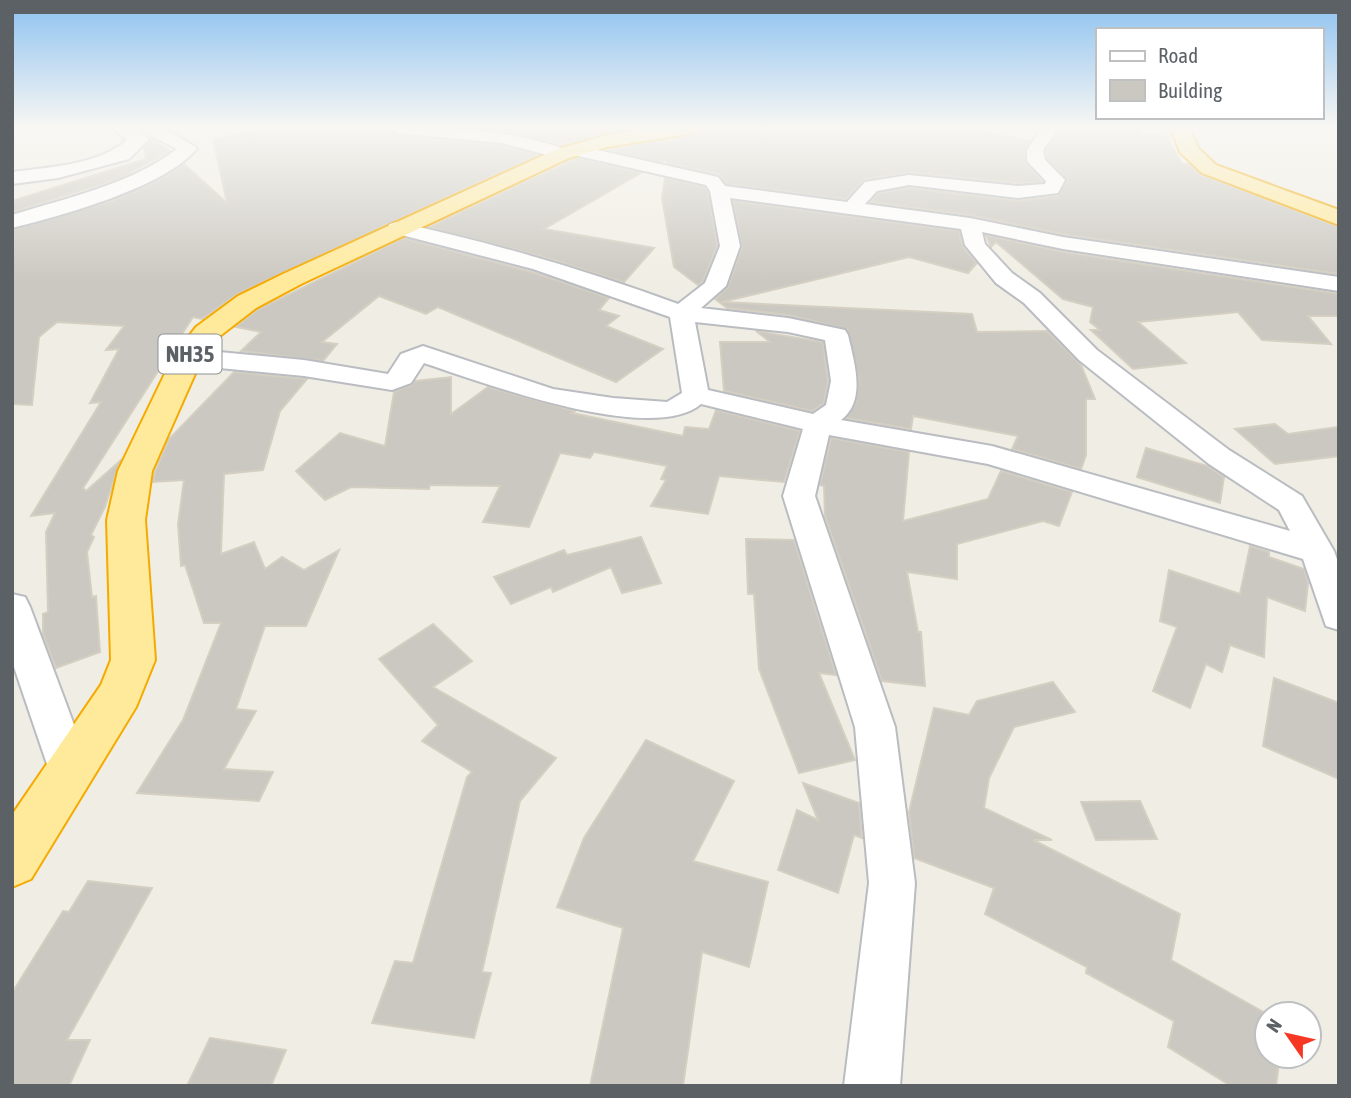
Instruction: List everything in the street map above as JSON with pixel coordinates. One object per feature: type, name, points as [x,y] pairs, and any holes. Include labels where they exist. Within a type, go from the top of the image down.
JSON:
[{"type":"highway","name":"NH35","points":[[12,861],[120,694],[133,660],[126,520],[132,483],[158,417],[188,357],[206,333],[247,302],[397,228],[507,179]]},
{"type":"highway","points":[[1236,179],[1339,218]]},
{"type":"street","points":[[12,222],[136,179]]},
{"type":"street","points":[[681,313],[715,286],[730,246],[719,191],[712,181],[703,179]]},
{"type":"street","points":[[853,207],[871,186],[909,180],[1018,192],[1051,189],[1055,179]]},
{"type":"street","points":[[719,191],[971,224],[1063,243],[1339,284]]},
{"type":"street","points":[[971,224],[975,245],[1004,278],[1032,298],[1088,355],[1219,457],[1292,503],[1317,551],[1339,616]]},
{"type":"street","points":[[397,228],[492,249],[604,283],[681,313],[788,325],[836,335],[844,380],[839,408],[818,424],[799,496],[875,727],[892,883],[872,1086]]},
{"type":"street","points":[[681,313],[696,395]]},
{"type":"street","points":[[188,357],[304,368],[392,382],[402,377],[410,359],[423,354],[549,396],[613,406],[670,410],[685,404],[696,395]]},
{"type":"street","points":[[696,395],[818,424],[992,455],[1317,551]]},
{"type":"street","points":[[12,607],[71,773]]},
{"type":"building","points":[[81,179],[117,179],[12,212],[12,201]]},
{"type":"building","points":[[160,179],[201,179],[227,203],[222,179],[485,179],[237,294],[202,319],[193,317],[83,488],[86,491],[120,461],[87,552],[92,597],[96,596],[100,652],[56,668],[43,634],[43,614],[48,612],[46,532],[55,513],[31,516],[101,402],[90,403],[119,349],[106,350],[124,326],[57,322],[39,337],[32,405],[12,404],[12,230],[112,201]]},
{"type":"building","points":[[531,179],[630,179],[544,229],[654,248],[624,282],[540,256],[429,227]]},
{"type":"building","points":[[665,179],[704,187],[708,192],[717,246],[703,281],[698,285],[674,267],[662,198]]},
{"type":"building","points":[[723,179],[865,179],[846,199],[726,184]]},
{"type":"building","points":[[981,179],[1041,179],[1043,182],[1018,183]]},
{"type":"building","points":[[1212,179],[1339,227],[1339,274],[1063,234],[970,215],[870,202],[878,193],[909,188],[1018,201],[1058,196],[1068,180]]},
{"type":"building","points":[[733,201],[959,231],[963,247],[977,263],[968,273],[909,257],[722,302],[972,314],[977,332],[1047,331],[1081,365],[1095,399],[1086,399],[1086,455],[1081,469],[1012,449],[1018,436],[913,416],[911,429],[846,418],[856,403],[859,380],[847,329],[788,315],[727,308],[715,299],[728,287],[742,247]]},
{"type":"building","points":[[986,235],[1063,252],[1339,294],[1339,316],[1308,316],[1331,344],[1262,340],[1238,312],[1138,322],[1186,363],[1133,369],[1091,330],[1100,330],[1090,322],[1093,307],[1063,299],[996,242],[991,247]]},
{"type":"building","points":[[404,238],[532,272],[609,298],[599,310],[619,316],[606,326],[663,349],[616,382],[438,307],[426,314],[379,296],[322,342],[337,344],[323,361],[241,351],[261,332],[236,327],[257,310]]},
{"type":"building","points":[[756,331],[823,342],[828,381],[824,403],[812,411],[724,391],[720,342],[770,342]]},
{"type":"building","points":[[234,372],[307,379],[280,411],[263,470],[224,474],[221,554],[254,542],[265,569],[282,557],[304,570],[339,550],[306,626],[265,626],[236,709],[256,711],[224,769],[273,772],[259,801],[137,793],[183,720],[221,623],[204,623],[185,565],[181,566],[178,524],[184,480],[153,482],[155,472],[169,439]]},
{"type":"building","points":[[451,377],[451,414],[488,387],[575,411],[572,413],[683,436],[685,427],[709,429],[716,410],[800,431],[784,482],[719,476],[708,514],[651,506],[666,480],[661,479],[667,466],[594,452],[590,458],[560,453],[529,527],[483,522],[500,486],[430,485],[429,489],[351,487],[325,500],[296,471],[340,433],[385,446],[394,392],[412,385],[415,381]]},
{"type":"building","points":[[1275,424],[1288,434],[1339,427],[1339,456],[1275,464],[1235,429]]},
{"type":"building","points":[[831,438],[909,452],[903,521],[988,499],[1001,471],[1072,492],[1059,526],[1043,521],[957,544],[957,579],[907,572],[918,632],[921,632],[925,686],[882,681],[825,516],[824,486],[820,485]]},
{"type":"building","points":[[1146,448],[1207,466],[1224,477],[1220,503],[1137,477]]},
{"type":"building","points":[[641,537],[661,583],[622,593],[611,567],[553,592],[551,587],[511,604],[494,577],[564,550],[567,555]]},
{"type":"building","points":[[746,539],[794,540],[836,675],[819,673],[855,760],[799,773],[759,669],[754,594],[748,594]]},
{"type":"building","points":[[1250,546],[1269,552],[1269,557],[1304,569],[1308,583],[1305,611],[1267,597],[1264,657],[1230,645],[1222,672],[1206,664],[1190,708],[1153,691],[1177,627],[1160,621],[1169,570],[1240,594]]},
{"type":"building","points":[[433,624],[472,661],[433,687],[556,758],[520,801],[482,972],[491,973],[474,1038],[372,1023],[395,961],[413,963],[467,777],[472,772],[422,741],[438,725],[379,659]]},
{"type":"building","points":[[1274,678],[1339,703],[1339,779],[1263,746]]},
{"type":"building","points":[[1053,682],[1075,712],[1014,727],[989,778],[984,808],[1052,840],[1033,840],[1180,914],[1171,960],[1253,1006],[1253,1070],[1278,1070],[1276,1086],[1231,1086],[1168,1047],[1174,1021],[1086,973],[1087,967],[985,914],[994,888],[914,858],[909,812],[934,708],[969,715],[977,701]]},
{"type":"building","points":[[646,740],[734,781],[693,861],[768,882],[749,967],[702,952],[683,1086],[590,1086],[623,928],[557,907],[584,838]]},
{"type":"building","points":[[803,783],[859,803],[862,838],[854,835],[838,893],[778,870],[797,810],[818,820]]},
{"type":"building","points":[[1140,801],[1157,839],[1096,840],[1081,802]]},
{"type":"building","points":[[88,881],[152,888],[67,1040],[90,1040],[69,1086],[12,1086],[12,993],[63,911],[69,912]]},
{"type":"building","points":[[210,1038],[286,1050],[271,1086],[187,1086]]}]
